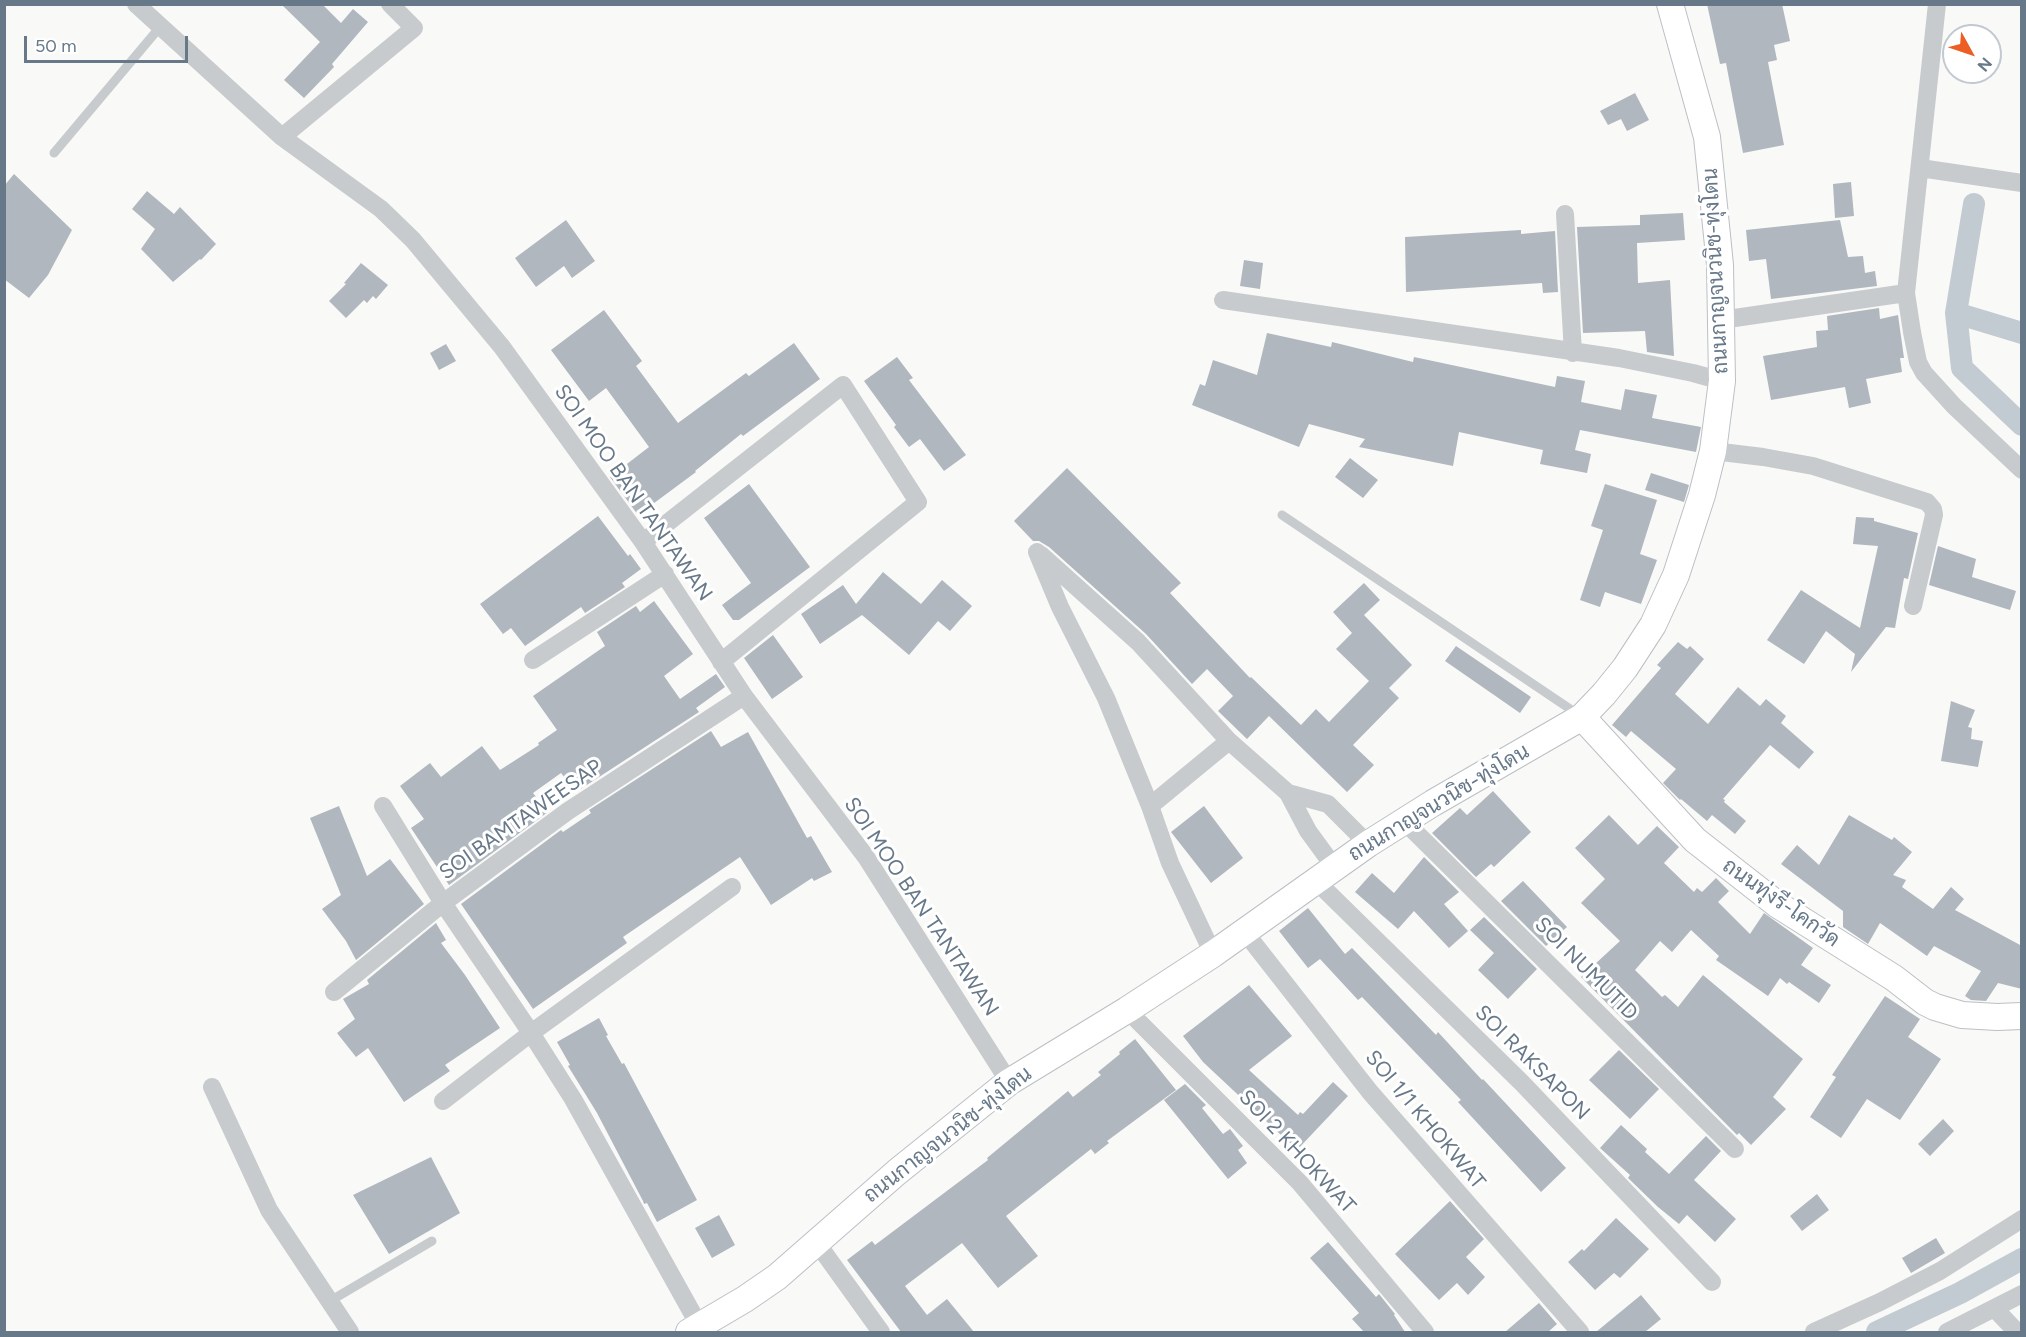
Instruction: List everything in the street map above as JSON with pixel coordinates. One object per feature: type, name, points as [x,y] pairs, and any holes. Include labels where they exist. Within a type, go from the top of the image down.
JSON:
[{"type":"street","name":"SOI MOO BAN TANTAWAN","points":[[136,4],[282,137],[381,209],[413,240],[502,347],[644,542],[744,696],[866,857],[1009,1082]]},
{"type":"street","points":[[282,137],[414,28],[390,4]]},
{"type":"street","name":"ถนนกาญจนวนิช-ทุ่งโดน","points":[[695,1330],[761,1289],[817,1244],[897,1173],[1009,1082],[1213,954],[1404,821],[1582,717],[1616,680],[1653,626],[1676,575],[1702,495],[1713,450],[1722,381],[1720,265],[1707,137],[1670,4]]},
{"type":"street","points":[[1937,4],[1906,293],[1918,362],[1924,373],[1954,406],[2022,470]]},
{"type":"street","points":[[1920,168],[2022,183]]},
{"type":"street","points":[[1565,214],[1573,353]]},
{"type":"street","points":[[1721,320],[1906,293]]},
{"type":"street","points":[[1224,300],[1619,358],[1722,381]]},
{"type":"street","points":[[644,542],[843,385],[918,502],[721,662]]},
{"type":"street","points":[[1713,450],[1804,464],[1927,502],[1934,509],[1934,515],[1913,606]]},
{"type":"street","points":[[1213,954],[1170,863],[1150,806],[1106,698],[1060,607],[1037,552],[1138,642],[1229,741],[1288,793],[1328,804],[1368,844]]},
{"type":"street","points":[[532,660],[665,574]]},
{"type":"street","name":"SOI BAMTAWEESAP","points":[[334,992],[442,903],[568,811],[744,696]]},
{"type":"street","name":"ถนนทุ่งรี-โคกวัด","points":[[1582,717],[1695,840],[1778,905],[1894,978],[1935,1007],[1962,1015],[2022,1016]]},
{"type":"street","points":[[1150,806],[1229,741]]},
{"type":"street","name":"SOI RAKSAPON","points":[[1288,793],[1308,831],[1325,874],[1712,1282]]},
{"type":"street","points":[[382,806],[442,903],[573,1099],[695,1330]]},
{"type":"street","name":"SOI NUMUTID","points":[[1404,821],[1735,1149]]},
{"type":"street","points":[[443,1101],[531,1033],[732,887]]},
{"type":"street","name":"SOI 1/1 KHOKWAT","points":[[1244,931],[1370,1092],[1580,1332]]},
{"type":"street","name":"SOI 2 KHOKWAT","points":[[1127,1010],[1300,1184],[1425,1332]]},
{"type":"street","points":[[212,1087],[269,1210],[350,1332]]},
{"type":"street","points":[[1814,1332],[1940,1271],[2022,1218]]},
{"type":"street","points":[[817,1244],[881,1332]]},
{"type":"street","points":[[1947,1332],[2022,1294]]},
{"type":"street","points":[[1995,1308],[2017,1332]]},
{"type":"lane","points":[[54,153],[160,27]]},
{"type":"lane","points":[[1282,515],[1582,717]]},
{"type":"lane","points":[[330,1301],[432,1241]]},
{"type":"building","points":[[281,4],[322,4],[341,23],[353,9],[368,22],[332,64],[334,67],[304,98],[284,80],[320,42]]},
{"type":"building","points":[[1707,4],[1782,4],[1790,41],[1774,45],[1777,60],[1768,62],[1784,145],[1743,153],[1726,63],[1720,64]]},
{"type":"building","points":[[1635,93],[1649,120],[1627,131],[1621,119],[1608,125],[1600,111]]},
{"type":"building","points":[[14,174],[72,230],[48,275],[29,298],[4,279],[4,186]]},
{"type":"building","points":[[1851,182],[1854,216],[1835,218],[1833,184]]},
{"type":"building","points":[[147,191],[174,214],[180,207],[216,244],[201,260],[173,282],[141,249],[155,229],[132,209]]},
{"type":"building","points":[[1683,213],[1685,240],[1637,243],[1638,283],[1670,280],[1674,356],[1647,352],[1645,331],[1583,333],[1577,227],[1640,225],[1640,215]]},
{"type":"building","points":[[566,220],[595,261],[572,278],[564,266],[536,287],[515,258]]},
{"type":"building","points":[[1840,220],[1848,257],[1863,256],[1865,273],[1875,271],[1877,286],[1771,299],[1766,259],[1749,261],[1746,230]]},
{"type":"building","points":[[1521,230],[1521,234],[1555,231],[1558,292],[1543,293],[1542,283],[1406,292],[1405,237]]},
{"type":"building","points":[[1244,260],[1263,263],[1260,289],[1240,286]]},
{"type":"building","points":[[361,263],[388,285],[376,299],[373,296],[367,303],[364,300],[346,318],[329,301],[346,284],[344,283]]},
{"type":"building","points":[[1879,308],[1880,319],[1898,315],[1904,358],[1900,358],[1902,372],[1866,379],[1871,403],[1849,408],[1845,387],[1771,400],[1763,356],[1817,347],[1816,331],[1828,330],[1827,316]]},
{"type":"building","points":[[604,310],[642,361],[636,366],[678,423],[746,373],[749,376],[794,343],[820,379],[743,436],[741,434],[696,472],[638,515],[610,477],[649,447],[606,388],[589,401],[551,350]]},
{"type":"building","points":[[1267,333],[1331,347],[1332,342],[1413,362],[1414,357],[1555,387],[1557,376],[1585,381],[1581,402],[1621,410],[1625,389],[1657,395],[1652,418],[1701,427],[1696,452],[1580,430],[1575,450],[1591,454],[1587,473],[1540,464],[1543,450],[1459,432],[1453,466],[1359,447],[1365,439],[1309,424],[1299,447],[1192,405],[1200,384],[1205,386],[1213,360],[1257,375]]},
{"type":"building","points":[[446,344],[456,361],[439,370],[430,353]]},
{"type":"building","points":[[897,357],[913,378],[909,380],[966,455],[944,471],[920,439],[909,447],[864,381]]},
{"type":"building","points":[[1350,458],[1378,480],[1363,498],[1335,477]]},
{"type":"building","points":[[1067,468],[1181,583],[1170,593],[1250,678],[1301,725],[1316,709],[1329,722],[1369,681],[1336,649],[1352,633],[1333,612],[1364,583],[1380,600],[1364,615],[1412,665],[1389,688],[1399,698],[1353,745],[1374,765],[1347,792],[1269,716],[1247,739],[1218,711],[1233,696],[1207,669],[1192,684],[1146,634],[1049,547],[1039,541],[1033,541],[1014,521]]},
{"type":"building","points":[[1651,473],[1689,485],[1684,502],[1645,490]]},
{"type":"building","points":[[749,484],[810,567],[739,620],[733,620],[722,605],[751,583],[704,518]]},
{"type":"building","points":[[1605,484],[1657,500],[1640,554],[1657,560],[1641,604],[1605,592],[1600,607],[1580,600],[1603,530],[1591,526]]},
{"type":"building","points":[[598,516],[628,556],[630,554],[641,569],[622,583],[625,587],[585,613],[581,607],[525,646],[511,628],[503,634],[480,604]]},
{"type":"building","points":[[1856,517],[1874,518],[1874,521],[1918,533],[1908,579],[1904,578],[1895,628],[1886,627],[1851,672],[1855,654],[1826,631],[1804,664],[1767,640],[1801,590],[1860,628],[1878,546],[1853,544]]},
{"type":"building","points":[[1938,546],[1976,559],[1972,577],[2016,591],[2010,610],[1929,585]]},
{"type":"building","points":[[883,572],[921,604],[942,580],[972,606],[950,631],[938,621],[909,655],[862,615],[820,644],[801,614],[843,585],[856,604]]},
{"type":"building","points":[[654,601],[693,654],[664,676],[680,699],[716,674],[725,687],[696,708],[699,712],[576,792],[561,773],[533,793],[548,812],[449,885],[411,828],[424,819],[400,786],[430,763],[441,777],[482,746],[500,770],[539,745],[538,743],[557,730],[533,696],[605,646],[597,632],[636,606],[640,612]]},
{"type":"building","points":[[773,635],[803,677],[772,699],[744,658]]},
{"type":"building","points":[[1678,642],[1687,649],[1690,646],[1704,659],[1675,694],[1708,724],[1738,687],[1760,706],[1766,699],[1786,716],[1781,723],[1814,752],[1799,769],[1770,745],[1723,799],[1746,821],[1735,834],[1712,815],[1707,821],[1680,800],[1663,783],[1676,769],[1631,731],[1626,737],[1612,725],[1661,668],[1657,665]]},
{"type":"building","points":[[1456,646],[1531,697],[1520,713],[1445,661]]},
{"type":"building","points":[[1951,701],[1975,710],[1968,727],[1972,728],[1971,739],[1983,741],[1978,767],[1941,761]]},
{"type":"building","points":[[711,731],[721,747],[748,732],[807,838],[811,836],[832,872],[814,881],[812,878],[771,905],[740,857],[623,937],[627,943],[533,1009],[461,904],[561,830],[563,832],[591,813],[589,810]]},
{"type":"building","points":[[1493,791],[1531,832],[1494,867],[1491,864],[1476,877],[1432,833],[1460,808],[1467,815]]},
{"type":"building","points":[[339,806],[367,876],[390,859],[424,904],[356,960],[346,941],[322,909],[341,895],[310,818]]},
{"type":"building","points":[[1204,806],[1243,858],[1211,883],[1171,832]]},
{"type":"building","points":[[1609,815],[1638,845],[1657,826],[1679,847],[1664,863],[1694,892],[1697,888],[1702,892],[1716,878],[1729,891],[1718,902],[1750,934],[1764,913],[1813,948],[1801,965],[1831,985],[1819,1003],[1780,978],[1768,996],[1716,960],[1719,956],[1691,930],[1672,952],[1660,941],[1635,970],[1662,997],[1665,995],[1678,1007],[1703,975],[1803,1059],[1773,1097],[1786,1109],[1751,1145],[1739,1133],[1737,1135],[1581,977],[1620,941],[1581,903],[1605,879],[1575,848]]},
{"type":"building","points":[[1849,815],[1892,840],[1894,837],[1912,852],[1893,875],[1906,880],[1902,887],[1933,909],[1951,887],[1964,899],[1955,910],[2022,946],[2022,989],[1998,983],[1986,1001],[1971,1000],[1965,996],[1981,971],[1934,946],[1927,956],[1880,923],[1868,944],[1843,927],[1843,911],[1781,864],[1797,845],[1819,865]]},
{"type":"building","points":[[1424,857],[1459,892],[1444,904],[1468,931],[1449,948],[1414,911],[1398,929],[1355,892],[1372,873],[1394,893]]},
{"type":"building","points":[[1523,881],[1567,927],[1546,946],[1501,901]]},
{"type":"building","points":[[1308,908],[1345,954],[1352,948],[1436,1035],[1438,1032],[1566,1168],[1541,1192],[1458,1102],[1461,1100],[1362,997],[1358,1000],[1320,959],[1308,968],[1279,931]]},
{"type":"building","points":[[1484,917],[1537,969],[1508,999],[1478,970],[1494,953],[1470,930]]},
{"type":"building","points":[[436,923],[446,940],[441,943],[500,1028],[445,1065],[450,1071],[404,1102],[368,1048],[356,1057],[337,1033],[355,1019],[343,999],[369,984],[367,980]]},
{"type":"building","points":[[1249,985],[1292,1036],[1249,1070],[1298,1115],[1300,1112],[1303,1114],[1333,1082],[1348,1096],[1297,1150],[1203,1062],[1183,1036]]},
{"type":"building","points":[[1885,996],[1920,1019],[1908,1037],[1941,1059],[1900,1120],[1867,1099],[1841,1138],[1810,1117],[1836,1077],[1832,1075]]},
{"type":"building","points":[[599,1018],[608,1035],[606,1036],[622,1064],[624,1063],[697,1200],[657,1222],[647,1203],[644,1204],[557,1042]]},
{"type":"building","points":[[1135,1039],[1176,1090],[1107,1141],[1109,1143],[1095,1154],[1091,1149],[1006,1216],[1038,1256],[998,1288],[962,1243],[905,1286],[927,1315],[947,1299],[974,1332],[901,1332],[847,1260],[872,1241],[875,1245],[988,1160],[987,1158],[1068,1091],[1073,1097],[1101,1075],[1098,1072]]},
{"type":"building","points":[[1619,1050],[1659,1089],[1630,1119],[1589,1080]]},
{"type":"building","points":[[1185,1084],[1206,1105],[1202,1108],[1223,1134],[1230,1129],[1243,1146],[1238,1150],[1247,1163],[1228,1179],[1164,1100]]},
{"type":"building","points":[[1943,1119],[1954,1131],[1930,1156],[1918,1144]]},
{"type":"building","points":[[1621,1125],[1669,1174],[1706,1136],[1721,1151],[1694,1180],[1736,1219],[1715,1242],[1687,1215],[1679,1224],[1658,1207],[1628,1178],[1630,1175],[1600,1148]]},
{"type":"building","points":[[431,1157],[460,1213],[389,1254],[353,1195]]},
{"type":"building","points":[[1817,1194],[1829,1210],[1802,1231],[1790,1216]]},
{"type":"building","points":[[1450,1201],[1484,1239],[1466,1257],[1485,1277],[1468,1295],[1457,1283],[1439,1300],[1395,1254]]},
{"type":"building","points":[[719,1215],[735,1245],[712,1258],[695,1228]]},
{"type":"building","points":[[1616,1218],[1649,1249],[1620,1278],[1614,1273],[1595,1290],[1568,1262],[1582,1249],[1584,1251]]},
{"type":"building","points":[[1936,1238],[1945,1253],[1911,1273],[1902,1258]]},
{"type":"building","points":[[1328,1242],[1376,1297],[1379,1294],[1395,1314],[1405,1332],[1364,1332],[1352,1319],[1359,1313],[1310,1258]]},
{"type":"building","points":[[1641,1295],[1661,1319],[1645,1332],[1596,1332]]},
{"type":"building","points":[[1539,1303],[1557,1324],[1548,1332],[1505,1332]]},
{"type":"waterway","points":[[1974,204],[1956,313],[1962,368],[2022,425]]},
{"type":"waterway","points":[[1956,313],[2022,333]]},
{"type":"waterway","points":[[1877,1332],[1960,1293],[2022,1259]]}]
